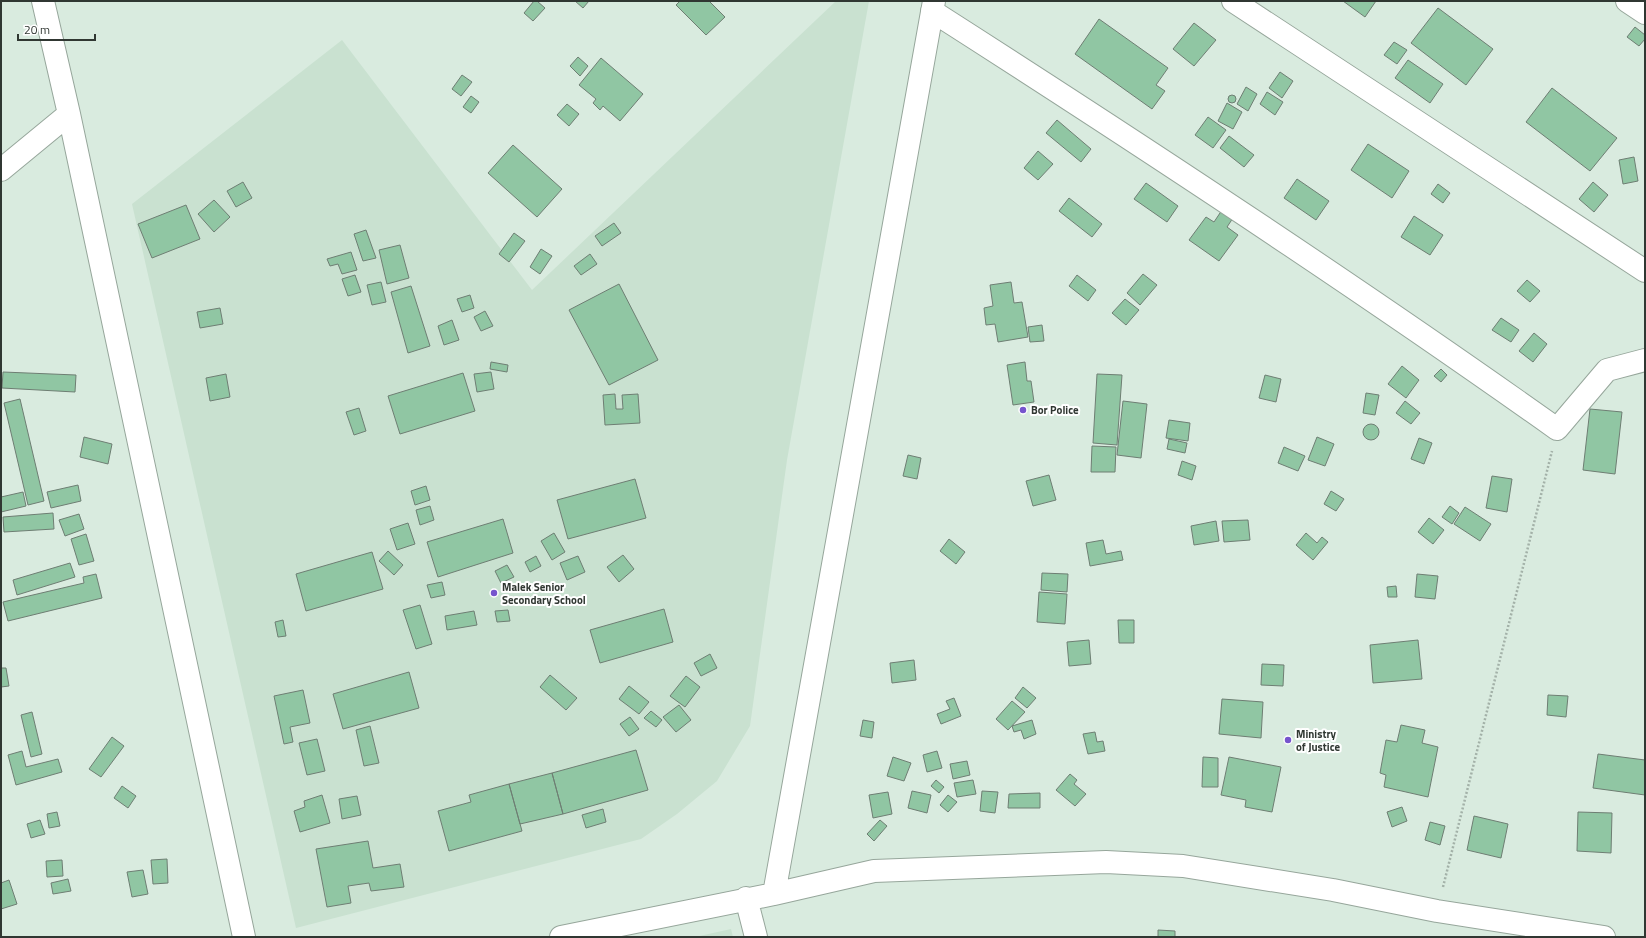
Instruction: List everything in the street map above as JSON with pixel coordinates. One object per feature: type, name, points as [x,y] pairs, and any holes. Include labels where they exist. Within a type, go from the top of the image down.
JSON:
[{"type":"street","points":[[43,1],[69,114],[244,937]]},
{"type":"street","points":[[1233,1],[1645,271]]},
{"type":"street","points":[[1627,1],[1645,13]]},
{"type":"street","points":[[774,894],[933,6],[1431,340],[1557,429],[1607,370],[1645,360]]},
{"type":"street","points":[[1,170],[69,114]]},
{"type":"street","points":[[561,937],[746,898],[774,894],[874,870],[1106,862],[1183,866],[1333,890],[1437,911],[1604,937]]},
{"type":"street","points":[[746,898],[756,937]]},
{"type":"path","points":[[1437,911],[1557,429]]},
{"type":"shaded area","name":"Malek Senior Secondary School","points":[[836,1],[869,1],[787,460],[750,726],[717,781],[677,814],[641,839],[296,928],[132,204],[342,40],[532,290]]},
{"type":"shaded area","points":[[731,929],[733,937],[695,937]]},
{"type":"building","points":[[534,1],[537,1],[545,8],[533,21],[524,13]]},
{"type":"building","points":[[575,1],[589,1],[583,8]]},
{"type":"building","points":[[680,1],[709,1],[725,17],[706,35],[676,5]]},
{"type":"building","points":[[1343,1],[1376,1],[1365,17]]},
{"type":"building","points":[[1438,8],[1493,49],[1466,85],[1411,43]]},
{"type":"building","points":[[1099,19],[1168,68],[1156,85],[1165,91],[1152,109],[1075,54]]},
{"type":"building","points":[[1194,23],[1216,40],[1194,66],[1173,49]]},
{"type":"building","points":[[1635,27],[1645,35],[1645,39],[1639,46],[1627,37]]},
{"type":"building","points":[[1394,42],[1407,50],[1397,64],[1384,55]]},
{"type":"building","points":[[578,57],[588,66],[580,76],[570,66]]},
{"type":"building","points":[[601,58],[643,94],[620,121],[603,106],[600,110],[593,103],[596,99],[579,85]]},
{"type":"building","points":[[1408,60],[1443,84],[1430,103],[1395,78]]},
{"type":"building","points":[[1280,72],[1293,81],[1282,98],[1269,88]]},
{"type":"building","points":[[462,75],[472,82],[461,96],[452,89]]},
{"type":"building","points":[[1246,87],[1257,94],[1248,111],[1237,104]]},
{"type":"building","points":[[1552,88],[1617,138],[1590,171],[1526,122]]},
{"type":"building","points":[[1267,92],[1283,102],[1275,115],[1260,104]]},
{"type":"building","points":[[1230,95],[1234,95],[1236,99],[1234,103],[1230,103],[1228,101],[1228,97]]},
{"type":"building","points":[[471,96],[479,102],[471,113],[463,107]]},
{"type":"building","points":[[1227,103],[1242,112],[1233,129],[1218,121]]},
{"type":"building","points":[[567,104],[579,114],[569,126],[557,115]]},
{"type":"building","points":[[1208,117],[1226,130],[1213,148],[1195,135]]},
{"type":"building","points":[[1057,120],[1091,149],[1081,162],[1046,133]]},
{"type":"building","points":[[1229,136],[1254,155],[1244,167],[1220,148]]},
{"type":"building","points":[[1368,144],[1409,171],[1392,198],[1351,170]]},
{"type":"building","points":[[513,145],[562,189],[537,217],[488,173]]},
{"type":"building","points":[[1038,151],[1053,164],[1038,180],[1024,168]]},
{"type":"building","points":[[1634,157],[1638,181],[1623,184],[1619,160]]},
{"type":"building","points":[[1297,179],[1329,201],[1316,220],[1284,198]]},
{"type":"building","points":[[243,182],[252,198],[236,207],[227,191]]},
{"type":"building","points":[[1593,182],[1608,195],[1594,212],[1579,199]]},
{"type":"building","points":[[1146,183],[1178,206],[1167,222],[1134,199]]},
{"type":"building","points":[[1438,184],[1450,193],[1443,203],[1431,194]]},
{"type":"building","points":[[1069,198],[1102,224],[1092,237],[1059,211]]},
{"type":"building","points":[[214,200],[230,217],[214,232],[198,214]]},
{"type":"building","points":[[186,205],[200,239],[152,258],[138,224]]},
{"type":"building","points":[[1222,210],[1233,218],[1227,227],[1238,235],[1219,261],[1189,240],[1206,217],[1214,222]]},
{"type":"building","points":[[1414,216],[1443,235],[1430,255],[1401,237]]},
{"type":"building","points":[[614,223],[621,233],[602,246],[595,236]]},
{"type":"building","points":[[366,230],[376,258],[363,261],[354,234]]},
{"type":"building","points":[[514,233],[525,241],[509,262],[499,254]]},
{"type":"building","points":[[400,245],[409,278],[387,284],[379,250]]},
{"type":"building","points":[[541,249],[552,256],[540,274],[530,267]]},
{"type":"building","points":[[351,252],[357,270],[342,274],[338,264],[330,266],[327,259]]},
{"type":"building","points":[[590,254],[597,264],[581,275],[574,266]]},
{"type":"building","points":[[1143,274],[1157,285],[1140,305],[1127,293]]},
{"type":"building","points":[[355,275],[361,292],[348,296],[342,279]]},
{"type":"building","points":[[1077,275],[1096,290],[1088,301],[1069,286]]},
{"type":"building","points":[[1527,280],[1540,291],[1530,302],[1517,291]]},
{"type":"building","points":[[381,282],[386,302],[372,305],[367,285]]},
{"type":"building","points":[[1011,282],[1014,303],[1022,302],[1028,337],[998,342],[995,324],[986,325],[984,308],[993,306],[990,285]]},
{"type":"building","points":[[619,284],[658,360],[609,385],[569,310]]},
{"type":"building","points":[[411,286],[430,346],[408,353],[391,292]]},
{"type":"building","points":[[470,295],[474,308],[462,312],[457,299]]},
{"type":"building","points":[[1125,299],[1139,310],[1126,325],[1112,313]]},
{"type":"building","points":[[220,308],[223,324],[200,328],[197,312]]},
{"type":"building","points":[[485,311],[493,326],[481,331],[474,317]]},
{"type":"building","points":[[1501,318],[1519,330],[1511,342],[1492,330]]},
{"type":"building","points":[[452,320],[459,340],[444,345],[438,326]]},
{"type":"building","points":[[1042,325],[1044,341],[1030,342],[1028,327]]},
{"type":"building","points":[[1534,333],[1547,344],[1533,362],[1519,351]]},
{"type":"building","points":[[491,362],[508,365],[507,372],[490,369]]},
{"type":"building","points":[[1025,362],[1027,381],[1031,381],[1034,402],[1013,405],[1007,365]]},
{"type":"building","points":[[1402,366],[1419,380],[1406,398],[1388,384]]},
{"type":"building","points":[[1441,369],[1447,375],[1441,382],[1434,376]]},
{"type":"building","points":[[3,372],[76,375],[75,392],[2,388]]},
{"type":"building","points":[[491,372],[494,389],[477,392],[474,374]]},
{"type":"building","points":[[463,373],[475,411],[400,434],[388,396]]},
{"type":"building","points":[[226,374],[230,397],[210,401],[206,378]]},
{"type":"building","points":[[1097,374],[1122,375],[1117,445],[1093,443]]},
{"type":"building","points":[[1265,375],[1281,379],[1276,402],[1259,398]]},
{"type":"building","points":[[1366,393],[1379,395],[1375,415],[1363,413]]},
{"type":"building","points":[[615,394],[616,409],[623,409],[622,395],[638,394],[640,423],[605,425],[603,395]]},
{"type":"building","points":[[20,399],[44,501],[28,505],[4,403]]},
{"type":"building","points":[[1123,401],[1147,404],[1141,458],[1117,455]]},
{"type":"building","points":[[1405,401],[1420,413],[1411,424],[1396,413]]},
{"type":"building","points":[[359,408],[366,431],[354,435],[346,412]]},
{"type":"building","points":[[1590,409],[1622,412],[1615,474],[1583,470]]},
{"type":"building","points":[[1169,420],[1190,423],[1188,441],[1166,438]]},
{"type":"building","points":[[1368,424],[1374,424],[1379,429],[1377,438],[1374,440],[1368,440],[1363,435],[1363,429]]},
{"type":"building","points":[[84,437],[112,444],[108,464],[80,457]]},
{"type":"building","points":[[1317,437],[1334,444],[1325,466],[1308,460]]},
{"type":"building","points":[[1419,438],[1432,443],[1424,464],[1411,459]]},
{"type":"building","points":[[1169,439],[1187,443],[1185,453],[1167,449]]},
{"type":"building","points":[[1092,446],[1116,447],[1115,472],[1091,472]]},
{"type":"building","points":[[1284,447],[1305,456],[1298,471],[1278,463]]},
{"type":"building","points":[[908,455],[921,458],[917,479],[903,476]]},
{"type":"building","points":[[1182,461],[1196,466],[1192,480],[1178,475]]},
{"type":"building","points":[[1049,475],[1056,500],[1033,506],[1026,481]]},
{"type":"building","points":[[1492,476],[1512,479],[1507,512],[1486,508]]},
{"type":"building","points":[[635,479],[646,518],[568,539],[557,500]]},
{"type":"building","points":[[78,485],[81,501],[51,508],[47,492]]},
{"type":"building","points":[[426,486],[430,500],[415,505],[411,491]]},
{"type":"building","points":[[1331,491],[1344,499],[1336,511],[1324,504]]},
{"type":"building","points":[[23,492],[26,506],[1,512],[1,497]]},
{"type":"building","points":[[430,506],[434,520],[420,525],[416,510]]},
{"type":"building","points":[[1450,506],[1459,513],[1452,524],[1442,517]]},
{"type":"building","points":[[1465,507],[1491,524],[1480,541],[1454,524]]},
{"type":"building","points":[[53,513],[54,529],[4,532],[3,517]]},
{"type":"building","points":[[79,514],[84,529],[65,536],[59,520]]},
{"type":"building","points":[[1429,518],[1444,530],[1433,544],[1418,532]]},
{"type":"building","points":[[503,519],[513,553],[438,577],[427,542]]},
{"type":"building","points":[[1248,520],[1250,540],[1224,542],[1222,521]]},
{"type":"building","points":[[1216,521],[1219,541],[1194,545],[1191,526]]},
{"type":"building","points":[[408,523],[415,544],[397,550],[390,529]]},
{"type":"building","points":[[554,533],[565,552],[552,560],[541,541]]},
{"type":"building","points":[[1306,533],[1317,543],[1322,537],[1328,542],[1313,560],[1296,545]]},
{"type":"building","points":[[86,534],[94,561],[79,565],[71,539]]},
{"type":"building","points":[[949,539],[965,552],[956,564],[940,551]]},
{"type":"building","points":[[1103,540],[1106,554],[1121,551],[1123,560],[1090,566],[1086,543]]},
{"type":"building","points":[[388,551],[403,565],[394,575],[379,561]]},
{"type":"building","points":[[372,552],[383,589],[306,611],[296,574]]},
{"type":"building","points":[[623,555],[634,569],[619,582],[607,567]]},
{"type":"building","points":[[536,556],[541,566],[530,572],[525,562]]},
{"type":"building","points":[[578,556],[585,572],[567,580],[560,563]]},
{"type":"building","points":[[70,563],[75,577],[17,595],[13,580]]},
{"type":"building","points":[[507,565],[514,577],[501,583],[495,571]]},
{"type":"building","points":[[1042,573],[1068,574],[1067,592],[1041,590]]},
{"type":"building","points":[[96,574],[102,598],[8,621],[3,602],[84,583],[83,577]]},
{"type":"building","points":[[1417,574],[1438,576],[1435,599],[1415,597]]},
{"type":"building","points":[[442,582],[445,595],[431,598],[427,585]]},
{"type":"building","points":[[1396,586],[1397,597],[1388,597],[1387,587]]},
{"type":"building","points":[[1039,592],[1067,594],[1065,624],[1037,622]]},
{"type":"building","points":[[420,605],[432,644],[416,649],[403,610]]},
{"type":"building","points":[[664,609],[673,642],[600,663],[590,630]]},
{"type":"building","points":[[508,610],[510,621],[497,622],[495,611]]},
{"type":"building","points":[[474,611],[477,625],[447,630],[445,616]]},
{"type":"building","points":[[283,620],[286,636],[278,637],[275,622]]},
{"type":"building","points":[[1118,620],[1134,620],[1134,643],[1119,643]]},
{"type":"building","points":[[1089,640],[1091,664],[1069,666],[1067,642]]},
{"type":"building","points":[[1418,640],[1422,679],[1373,683],[1370,645]]},
{"type":"building","points":[[710,654],[717,668],[701,676],[694,663]]},
{"type":"building","points":[[914,660],[916,680],[892,683],[890,663]]},
{"type":"building","points":[[1262,664],[1284,665],[1283,686],[1261,685]]},
{"type":"building","points":[[1,668],[6,668],[9,686],[1,687]]},
{"type":"building","points":[[409,672],[419,708],[343,729],[333,694]]},
{"type":"building","points":[[550,675],[577,698],[566,710],[540,687]]},
{"type":"building","points":[[686,676],[700,687],[685,707],[670,696]]},
{"type":"building","points":[[629,686],[649,702],[639,714],[619,699]]},
{"type":"building","points":[[1023,687],[1036,698],[1027,708],[1015,698]]},
{"type":"building","points":[[303,690],[310,723],[290,727],[293,742],[284,744],[274,696]]},
{"type":"building","points":[[1548,695],[1568,696],[1566,717],[1547,715]]},
{"type":"building","points":[[954,698],[961,716],[941,724],[937,714],[950,709],[946,701]]},
{"type":"building","points":[[1222,699],[1263,702],[1261,738],[1219,734]]},
{"type":"building","points":[[1012,701],[1025,712],[1008,730],[996,719]]},
{"type":"building","points":[[679,705],[691,720],[676,732],[663,717]]},
{"type":"building","points":[[651,711],[662,720],[656,727],[644,718]]},
{"type":"building","points":[[32,712],[42,754],[31,757],[21,715]]},
{"type":"building","points":[[630,717],[639,729],[629,736],[620,724]]},
{"type":"building","points":[[863,720],[874,722],[872,738],[860,736]]},
{"type":"building","points":[[1032,720],[1036,734],[1024,739],[1021,730],[1014,732],[1012,726]]},
{"type":"building","points":[[1401,725],[1425,730],[1422,743],[1438,747],[1428,797],[1384,787],[1386,775],[1380,773],[1386,740],[1397,742]]},
{"type":"building","points":[[370,726],[379,763],[364,766],[356,730]]},
{"type":"building","points":[[1095,732],[1097,742],[1103,741],[1105,751],[1088,754],[1083,734]]},
{"type":"building","points":[[112,737],[124,746],[101,777],[89,769]]},
{"type":"building","points":[[317,739],[325,771],[307,775],[299,743]]},
{"type":"building","points":[[636,750],[648,790],[563,814],[552,773]]},
{"type":"building","points":[[22,751],[26,767],[58,759],[62,772],[16,785],[8,755]]},
{"type":"building","points":[[937,751],[942,768],[927,772],[923,755]]},
{"type":"building","points":[[1598,754],[1645,760],[1645,795],[1593,788]]},
{"type":"building","points":[[893,757],[911,763],[904,781],[887,776]]},
{"type":"building","points":[[1203,757],[1218,758],[1218,787],[1202,787]]},
{"type":"building","points":[[1229,757],[1281,767],[1272,812],[1245,807],[1246,800],[1221,795]]},
{"type":"building","points":[[967,761],[970,775],[953,779],[950,764]]},
{"type":"building","points":[[552,773],[563,814],[520,824],[509,784]]},
{"type":"building","points":[[1070,774],[1077,780],[1074,784],[1086,794],[1075,806],[1056,790]]},
{"type":"building","points":[[936,780],[944,787],[939,793],[931,786]]},
{"type":"building","points":[[973,780],[976,794],[957,797],[954,783]]},
{"type":"building","points":[[509,784],[522,831],[449,851],[438,811],[471,802],[469,795]]},
{"type":"building","points":[[122,786],[136,796],[128,808],[114,798]]},
{"type":"building","points":[[912,791],[931,795],[927,813],[908,808]]},
{"type":"building","points":[[982,791],[998,792],[995,813],[980,811]]},
{"type":"building","points":[[888,792],[892,814],[873,818],[869,795]]},
{"type":"building","points":[[1040,793],[1040,808],[1008,808],[1009,794]]},
{"type":"building","points":[[322,795],[330,823],[300,832],[294,811],[305,807],[304,801]]},
{"type":"building","points":[[948,795],[957,802],[948,812],[940,805]]},
{"type":"building","points":[[357,796],[361,815],[342,819],[339,799]]},
{"type":"building","points":[[1402,807],[1407,821],[1392,827],[1387,812]]},
{"type":"building","points":[[603,809],[606,822],[586,828],[582,815]]},
{"type":"building","points":[[57,812],[60,826],[49,828],[47,814]]},
{"type":"building","points":[[1578,812],[1612,813],[1611,853],[1577,851]]},
{"type":"building","points":[[1474,816],[1508,824],[1501,858],[1467,850]]},
{"type":"building","points":[[40,820],[45,834],[31,838],[27,824]]},
{"type":"building","points":[[880,820],[887,826],[874,841],[867,834]]},
{"type":"building","points":[[1430,822],[1445,826],[1440,845],[1425,840]]},
{"type":"building","points":[[368,841],[373,868],[400,864],[404,887],[371,891],[369,883],[348,886],[351,903],[327,907],[316,849]]},
{"type":"building","points":[[167,859],[168,883],[153,884],[151,860]]},
{"type":"building","points":[[62,860],[63,876],[47,877],[46,861]]},
{"type":"building","points":[[143,870],[148,894],[132,897],[127,872]]},
{"type":"building","points":[[68,879],[71,891],[53,894],[51,883]]},
{"type":"building","points":[[9,880],[17,904],[1,909],[1,883]]},
{"type":"building","points":[[1158,930],[1175,931],[1175,937],[1158,937]]},
{"type":"place","name":"Bor Police","points":[[1023,410]]},
{"type":"place","name":"Malek Senior Secondary School","points":[[494,593]]},
{"type":"place","name":"Ministry of Justice","points":[[1288,740]]}]
